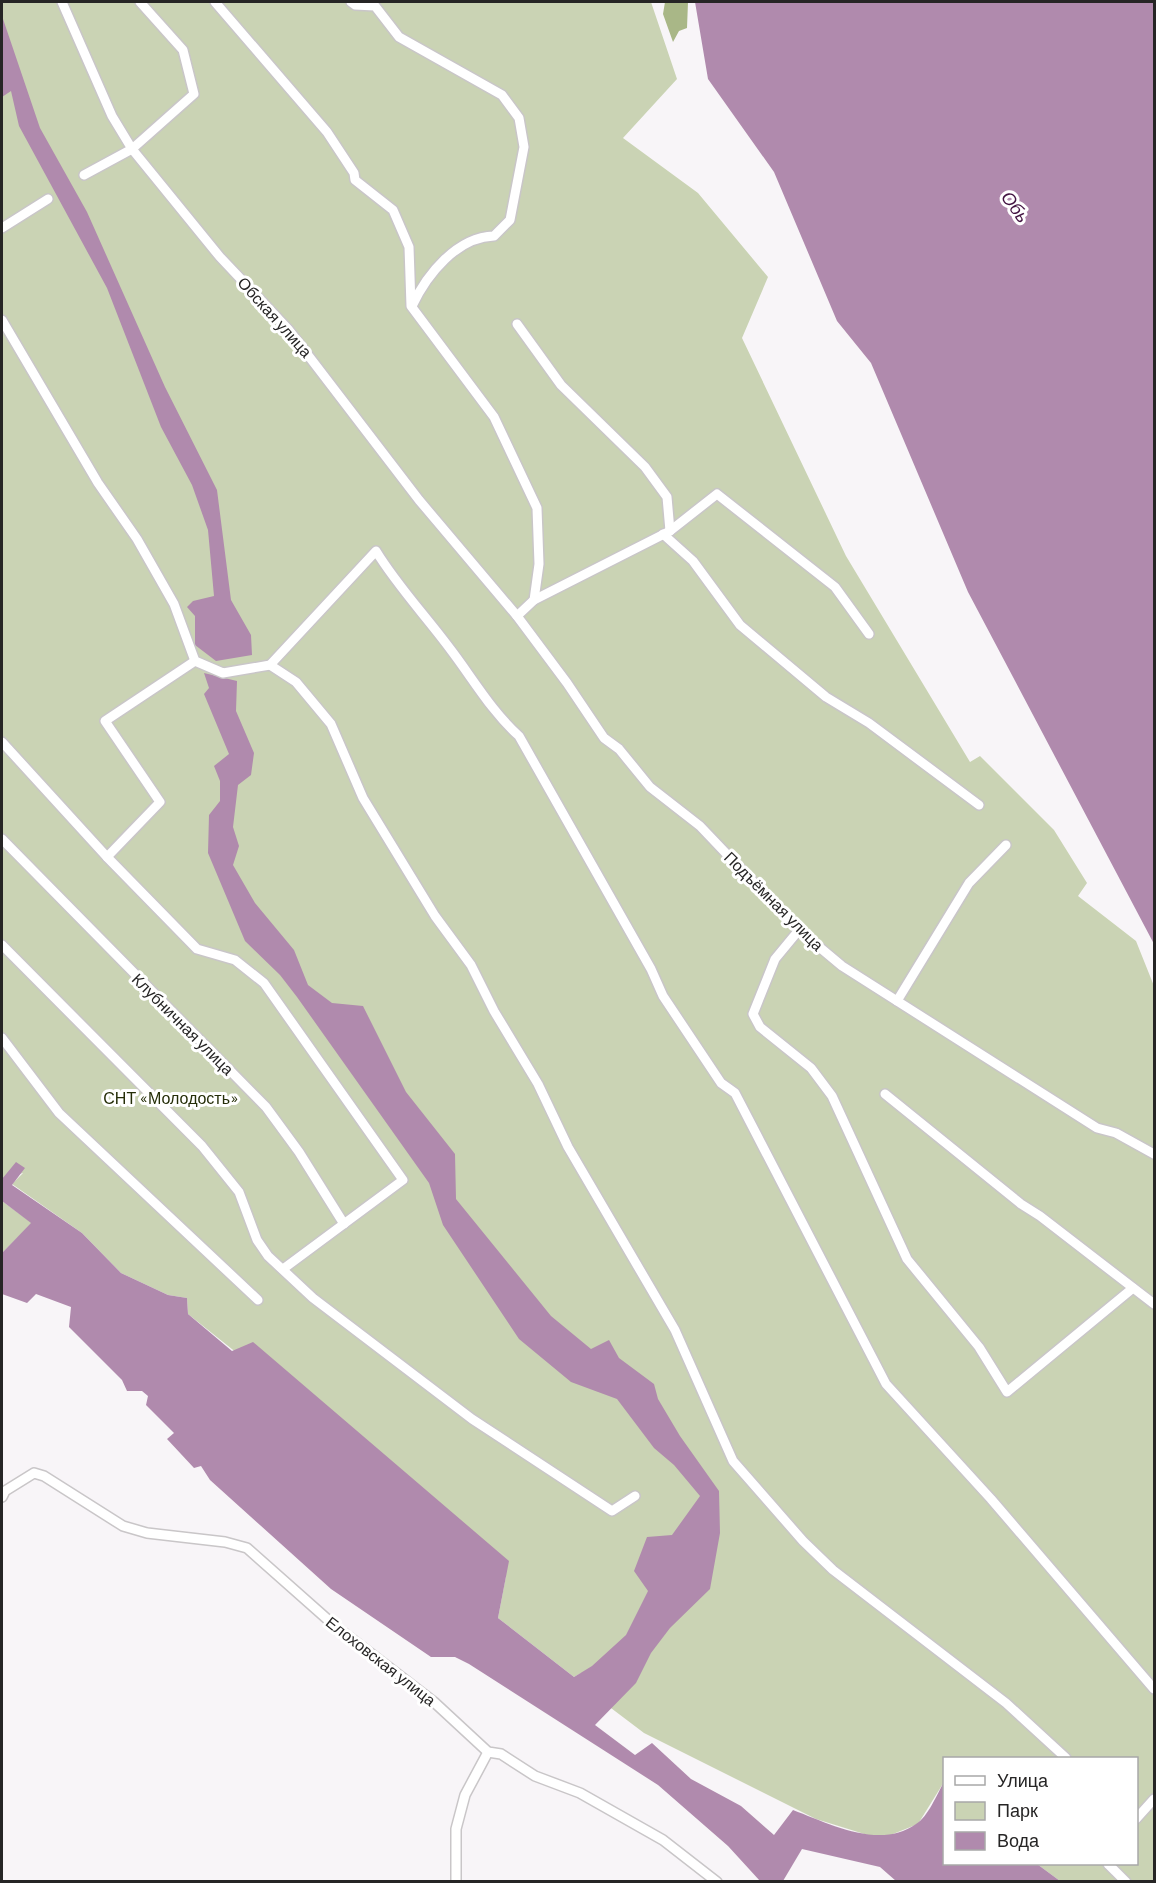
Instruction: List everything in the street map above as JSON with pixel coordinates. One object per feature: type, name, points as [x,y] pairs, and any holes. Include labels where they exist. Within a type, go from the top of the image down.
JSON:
[{"type":"street","name":"Обская улица","points":[[62,2],[112,116],[132,149],[220,256],[288,328],[419,500],[517,616]]},
{"type":"street","points":[[84,175],[132,149],[194,94],[183,50],[140,2]]},
{"type":"street","points":[[215,2],[327,132],[354,173],[355,180],[393,210],[409,247],[411,306],[494,417],[537,508],[539,564],[534,600]]},
{"type":"street","points":[[351,2],[355,5],[375,6],[399,37],[502,95],[519,118],[524,147],[510,220],[494,236],[478,236],[455,251],[424,281],[411,306]]},
{"type":"street","points":[[2,228],[48,199]]},
{"type":"street","points":[[2,320],[98,483],[137,539],[169,594],[195,661],[223,673],[270,665],[376,551],[396,584],[450,648],[506,724],[519,736],[651,969],[663,996],[721,1083],[735,1093],[886,1384],[991,1499],[1155,1689]]},
{"type":"street","points":[[517,324],[561,385],[645,467],[667,497],[667,532],[693,561],[740,625],[826,697],[869,723],[979,805]]},
{"type":"street","points":[[517,616],[534,600],[667,532],[717,494],[835,587],[869,634]]},
{"type":"street","name":"Подъёмная улица","points":[[517,616],[567,683],[604,738],[618,749],[650,787],[700,826],[799,930],[842,966],[1097,1128],[1116,1133],[1155,1154]]},
{"type":"street","points":[[106,857],[160,801],[105,721],[195,661]]},
{"type":"street","points":[[270,665],[296,682],[331,724],[363,798],[435,916],[471,965],[494,1011],[538,1084],[568,1147],[675,1330],[733,1461],[803,1541],[833,1570],[1006,1703],[1065,1757]]},
{"type":"street","points":[[2,742],[58,801],[106,857],[197,949],[235,960],[264,983],[403,1180],[283,1269]]},
{"type":"street","name":"Клубничная улица","points":[[2,839],[266,1107],[299,1152],[344,1224]]},
{"type":"street","points":[[897,1001],[969,883],[1006,845]]},
{"type":"street","points":[[799,930],[774,958],[753,1014],[760,1027],[811,1068],[832,1096],[907,1258],[979,1347],[1007,1392],[1133,1288]]},
{"type":"street","points":[[2,945],[202,1146],[239,1192],[257,1240],[283,1269],[321,1304],[472,1419],[612,1511],[635,1496]]},
{"type":"street","points":[[2,1038],[59,1113],[258,1300]]},
{"type":"street","points":[[885,1094],[1021,1204],[1155,1304]]},
{"type":"street","name":"Елоховская улица","points":[[2,1497],[5,1491],[34,1473],[44,1476],[123,1526],[147,1533],[225,1542],[247,1548],[335,1626],[434,1702],[488,1752],[501,1754],[535,1776],[580,1793],[663,1840],[717,1881]]},
{"type":"street","points":[[456,1881],[456,1829],[465,1795],[488,1752]]},
{"type":"street","points":[[1138,1818],[1155,1799]]},
{"type":"street","points":[[1110,1865],[1126,1881]]},
{"type":"green space","name":"СНТ «Молодость»","points":[[2,2],[651,2],[677,79],[623,138],[698,193],[768,277],[742,338],[846,556],[970,762],[980,756],[1054,830],[1087,883],[1078,896],[1136,941],[1154,986],[1154,1881],[1060,1881],[1038,1865],[1138,1865],[1138,1757],[943,1757],[943,1784],[918,1824],[888,1836],[874,1837],[816,1819],[644,1733],[603,1702],[581,1673],[574,1677],[498,1618],[506,1576],[491,1556],[188,1314],[187,1298],[168,1295],[121,1273],[82,1233],[12,1184],[23,1173],[2,1179]]},
{"type":"green space","points":[[665,2],[688,2],[687,28],[679,31],[673,42],[663,14]]},
{"type":"green space","points":[[2,1201],[32,1223],[2,1253]]},
{"type":"water","name":"Обь","points":[[695,2],[1154,2],[1154,944],[968,592],[871,363],[837,321],[774,172],[708,79]]},
{"type":"water","points":[[2,16],[40,128],[87,212],[165,387],[217,490],[231,600],[251,635],[252,655],[216,661],[195,645],[195,616],[187,607],[193,601],[214,596],[208,530],[192,485],[161,427],[107,288],[19,126],[11,91],[2,97]]},
{"type":"water","points":[[204,673],[237,681],[236,711],[254,753],[251,775],[238,785],[233,827],[239,846],[233,865],[255,903],[294,950],[308,985],[332,1003],[363,1006],[406,1092],[455,1154],[456,1199],[551,1316],[591,1349],[609,1340],[619,1358],[654,1384],[658,1399],[680,1436],[719,1491],[720,1533],[710,1589],[670,1628],[651,1653],[636,1683],[595,1725],[635,1755],[652,1743],[691,1779],[741,1806],[774,1835],[793,1810],[855,1832],[887,1835],[902,1831],[920,1821],[943,1784],[943,1865],[1038,1865],[1060,1881],[896,1881],[880,1867],[802,1849],[783,1881],[760,1881],[728,1846],[658,1785],[469,1664],[455,1657],[431,1657],[331,1589],[210,1480],[201,1466],[194,1468],[167,1439],[174,1433],[146,1405],[148,1396],[142,1391],[127,1391],[122,1380],[69,1327],[71,1307],[36,1294],[27,1303],[2,1294],[2,1253],[31,1223],[2,1201],[2,1179],[16,1162],[25,1168],[12,1185],[82,1233],[121,1273],[168,1295],[187,1298],[188,1314],[232,1351],[253,1342],[509,1561],[498,1618],[574,1677],[592,1666],[626,1635],[648,1591],[634,1571],[647,1537],[672,1535],[700,1496],[674,1465],[654,1448],[617,1399],[571,1382],[519,1339],[443,1225],[429,1183],[297,997],[280,975],[245,941],[208,853],[209,815],[220,801],[220,781],[214,766],[229,754],[204,694],[209,688]]}]
